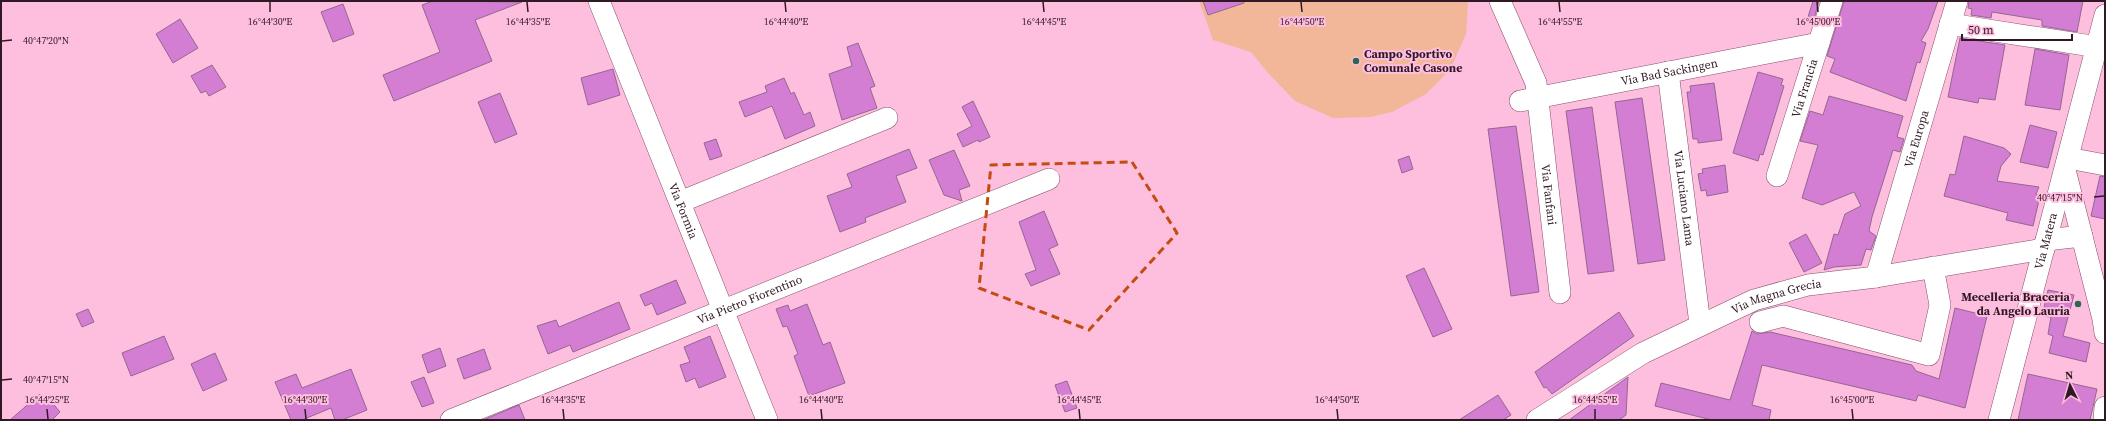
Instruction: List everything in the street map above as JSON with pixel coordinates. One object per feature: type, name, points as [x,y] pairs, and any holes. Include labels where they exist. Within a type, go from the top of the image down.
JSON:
[{"type":"street","name":"Via Formia","points":[[599,1],[767,420]]},
{"type":"street","name":"Via Fanfani","points":[[1500,1],[1536,84],[1528,99],[1560,293]]},
{"type":"street","name":"Via Francia","points":[[1777,176],[1832,1]]},
{"type":"street","name":"Via Europa","points":[[1876,277],[1957,1]]},
{"type":"street","name":"Via Matera","points":[[1999,420],[2098,47],[2105,15]]},
{"type":"street","points":[[1950,24],[2098,47]]},
{"type":"street","name":"Via Bad Sackingen","points":[[1528,99],[1819,42]]},
{"type":"street","name":"Via Luciano Lama","points":[[1668,72],[1700,324]]},
{"type":"street","points":[[680,202],[887,118]]},
{"type":"street","points":[[2105,165],[2067,164],[2105,333]]},
{"type":"street","name":"Via Pietro Fiorentino","points":[[451,420],[1049,179]]},
{"type":"street","name":"Via Magna Grecia","points":[[1537,420],[1643,353],[1700,324],[1754,300],[1808,285],[1876,277],[1933,267],[2045,245],[2082,236]]},
{"type":"street","points":[[1770,296],[1768,320],[1783,316],[1929,355],[1940,305],[1933,267]]},
{"type":"street","points":[[2104,420],[2105,407]]},
{"type":"highlighted area","points":[[1132,162],[1177,233],[1089,330],[979,288],[991,165]]},
{"type":"shaded area","name":"Campo Sportivo Comunale Casone","points":[[1199,1],[1468,1],[1466,34],[1450,70],[1426,94],[1392,112],[1370,117],[1333,118],[1295,101],[1268,73],[1251,52],[1213,40]]},
{"type":"building","points":[[433,1],[522,2],[475,20],[492,61],[394,101],[383,75],[440,52],[422,5]]},
{"type":"building","points":[[1203,1],[1244,1],[1244,3],[1208,15]]},
{"type":"building","points":[[1813,1],[1819,1],[1814,19],[1808,17]]},
{"type":"building","points":[[1844,1],[1938,1],[1928,29],[1921,41],[1926,43],[1920,63],[1917,62],[1906,101],[1830,72],[1835,59],[1827,56]]},
{"type":"building","points":[[1969,1],[2083,1],[2077,32],[2042,26],[2042,20],[1992,12],[1991,18],[1971,15],[1972,9],[1968,8]]},
{"type":"building","points":[[343,4],[354,34],[333,42],[321,12]]},
{"type":"building","points":[[180,19],[198,48],[173,63],[156,34]]},
{"type":"building","points":[[1960,38],[2005,45],[1995,100],[1979,98],[1978,103],[1948,97]]},
{"type":"building","points":[[858,43],[875,86],[870,88],[877,108],[842,120],[829,74],[852,66],[847,47]]},
{"type":"building","points":[[2035,49],[2069,55],[2060,110],[2025,105]]},
{"type":"building","points":[[212,65],[226,87],[209,96],[206,91],[201,93],[191,76]]},
{"type":"building","points":[[613,69],[620,95],[588,105],[581,78]]},
{"type":"building","points":[[1758,72],[1783,79],[1781,85],[1784,86],[1763,155],[1760,154],[1758,161],[1733,153]]},
{"type":"building","points":[[784,78],[791,94],[794,92],[804,115],[810,112],[815,126],[785,139],[772,106],[745,117],[739,102],[767,92],[765,86]]},
{"type":"building","points":[[1714,83],[1722,140],[1698,143],[1698,139],[1693,139],[1687,92],[1691,92],[1690,86]]},
{"type":"building","points":[[500,93],[517,134],[495,143],[478,102]]},
{"type":"building","points":[[1829,96],[1903,116],[1897,137],[1904,139],[1900,152],[1893,150],[1872,217],[1869,231],[1876,236],[1871,250],[1866,249],[1861,265],[1834,267],[1824,270],[1834,234],[1838,235],[1845,214],[1861,206],[1854,192],[1822,205],[1802,198],[1818,145],[1800,141],[1810,111],[1823,115]]},
{"type":"building","points":[[1642,98],[1665,260],[1638,264],[1615,102]]},
{"type":"building","points":[[973,101],[990,137],[979,142],[978,140],[963,147],[957,134],[972,126],[962,107]]},
{"type":"building","points":[[1592,107],[1614,271],[1588,274],[1566,111]]},
{"type":"building","points":[[2030,125],[2057,132],[2048,168],[2020,162]]},
{"type":"building","points":[[1516,126],[1539,292],[1511,296],[1488,129]]},
{"type":"building","points":[[1964,136],[2004,148],[2011,154],[2001,166],[1997,181],[2039,187],[2036,194],[2040,196],[2033,226],[2006,220],[2008,213],[1944,196],[1950,174],[1955,175]]},
{"type":"building","points":[[716,139],[722,156],[710,160],[704,143]]},
{"type":"building","points":[[909,149],[917,168],[896,176],[906,202],[865,218],[866,222],[840,232],[827,196],[852,187],[847,174]]},
{"type":"building","points":[[954,150],[970,186],[959,190],[962,201],[944,195],[929,160]]},
{"type":"building","points":[[1409,156],[1413,169],[1402,173],[1398,160]]},
{"type":"building","points":[[1725,165],[1728,192],[1707,196],[1706,190],[1701,191],[1698,174],[1703,173],[1702,169]]},
{"type":"building","points":[[2100,176],[2105,177],[2105,219],[2091,216]]},
{"type":"building","points":[[1044,211],[1058,245],[1049,249],[1060,274],[1031,286],[1025,274],[1036,270],[1019,222]]},
{"type":"building","points":[[1806,234],[1822,263],[1804,272],[1789,243]]},
{"type":"building","points":[[1424,268],[1452,329],[1433,337],[1406,276]]},
{"type":"building","points":[[676,280],[686,303],[657,315],[652,303],[645,306],[640,295]]},
{"type":"building","points":[[2048,290],[2074,295],[2063,336],[2090,343],[2086,362],[2049,353],[2053,336],[2048,334],[2051,317],[2042,316]]},
{"type":"building","points":[[619,302],[630,329],[573,352],[570,345],[548,354],[537,326],[556,320],[559,327]]},
{"type":"building","points":[[807,304],[823,345],[830,342],[845,383],[809,396],[794,356],[798,354],[787,326],[783,327],[776,309],[788,305],[790,311]]},
{"type":"building","points":[[1955,308],[1987,316],[1965,408],[1918,395],[1916,401],[1762,365],[1752,405],[1771,410],[1769,420],[1712,420],[1655,406],[1661,383],[1730,400],[1752,331],[1757,334],[1770,332],[1912,365],[1916,371],[1939,379]]},
{"type":"building","points":[[88,309],[94,322],[82,327],[76,314]]},
{"type":"building","points":[[1619,312],[1634,336],[1552,394],[1546,387],[1544,388],[1535,372]]},
{"type":"building","points":[[164,336],[174,359],[131,376],[122,353]]},
{"type":"building","points":[[710,336],[726,377],[699,388],[695,378],[686,382],[680,365],[690,362],[684,347]]},
{"type":"building","points":[[440,348],[446,366],[428,373],[422,355]]},
{"type":"building","points":[[484,349],[491,369],[464,379],[457,359]]},
{"type":"building","points":[[215,353],[227,380],[203,391],[191,364]]},
{"type":"building","points":[[351,369],[367,410],[342,420],[335,420],[331,408],[302,420],[291,420],[275,382],[296,374],[302,388]]},
{"type":"building","points":[[2028,374],[2097,389],[2090,420],[2018,420]]},
{"type":"building","points":[[424,377],[434,403],[422,407],[411,382]]},
{"type":"building","points":[[1628,377],[1626,415],[1619,420],[1569,420]]},
{"type":"building","points":[[1067,381],[1077,408],[1065,412],[1055,385]]},
{"type":"building","points":[[40,394],[47,403],[50,400],[60,412],[52,420],[10,420]]},
{"type":"building","points":[[1498,395],[1511,415],[1503,420],[1459,420]]},
{"type":"building","points":[[519,405],[525,420],[483,420]]},
{"type":"place","name":"Campo Sportivo Comunale Casone","points":[[1356,61]]},
{"type":"place","name":"Mecelleria Braceria da Angelo Lauria","points":[[2078,304]]}]
